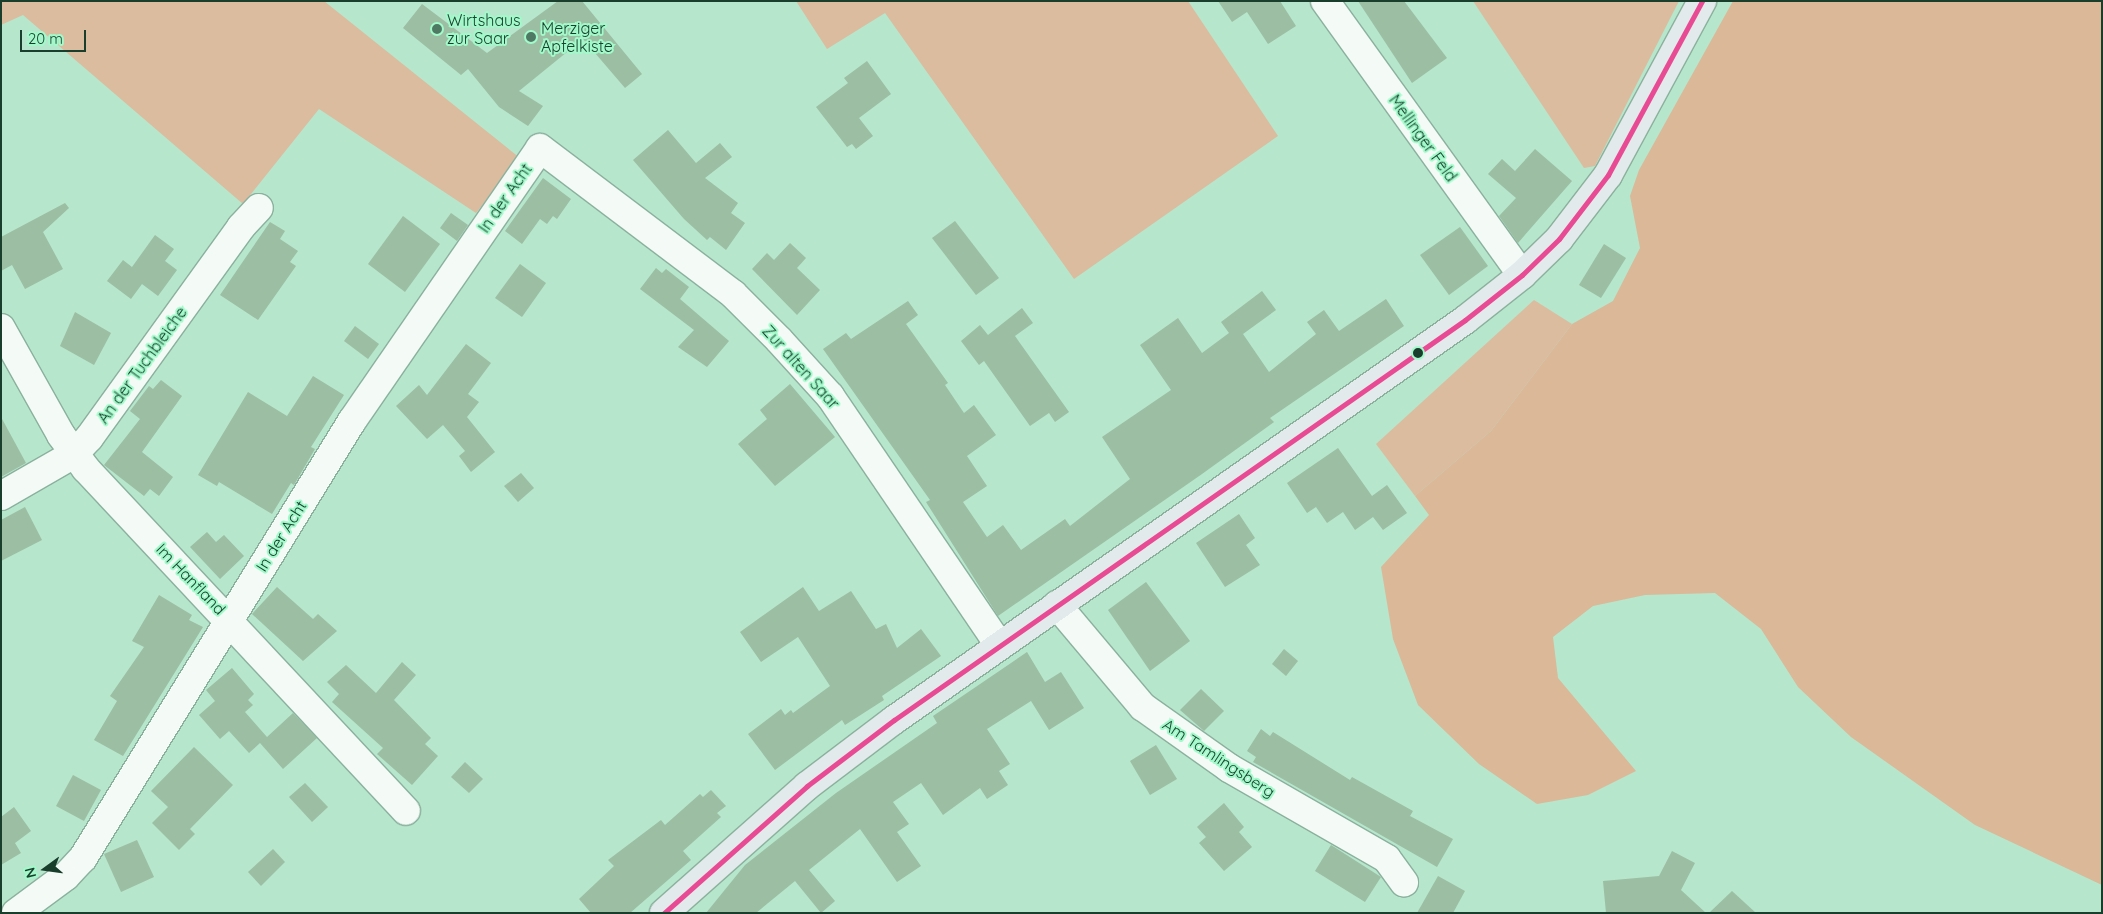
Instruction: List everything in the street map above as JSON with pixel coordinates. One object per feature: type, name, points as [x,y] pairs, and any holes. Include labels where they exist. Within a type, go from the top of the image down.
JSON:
[{"type":"main road","points":[[664,913],[807,786],[999,645],[1457,325],[1522,274],[1559,239],[1608,175],[1702,1]]},
{"type":"street","name":"Mellinger Feld","points":[[1325,1],[1522,274]]},
{"type":"street","name":"In der Acht","points":[[16,913],[66,876],[82,858],[352,421],[540,148]]},
{"type":"street","name":"Zur alten Saar","points":[[540,148],[726,289],[780,340],[830,396],[999,645]]},
{"type":"street","name":"An der Tuchbleiche","points":[[1,496],[74,454],[241,227],[259,208]]},
{"type":"street","name":"Im Hanfland","points":[[1,328],[74,454],[406,811]]},
{"type":"street","name":"Am Tamlingsberg","points":[[1058,604],[1144,706],[1229,768],[1387,859],[1404,882]]},
{"type":"shaded area","points":[[1,1],[324,1],[520,158],[476,213],[319,109],[243,204],[23,15],[1,25]]},
{"type":"shaded area","points":[[796,1],[1188,1],[1278,136],[1074,279],[885,13],[827,49]]},
{"type":"shaded area","points":[[1473,1],[1679,1],[1595,166],[1584,168]]},
{"type":"shaded area","points":[[1733,1],[2102,1],[2102,885],[1975,825],[1851,737],[1798,687],[1761,629],[1715,593],[1645,595],[1593,606],[1553,637],[1558,678],[1636,771],[1588,795],[1537,804],[1479,764],[1418,705],[1393,639],[1381,567],[1429,515],[1415,496],[1491,431],[1572,324],[1613,301],[1640,248],[1630,196],[1639,170]]},
{"type":"shaded area","points":[[1534,300],[1572,324],[1491,431],[1415,496],[1376,444]]},
{"type":"building","points":[[558,1],[582,1],[642,74],[625,88],[583,39],[519,91],[543,106],[528,126],[499,107],[468,69],[461,75],[403,28],[422,4],[487,53]]},
{"type":"building","points":[[1218,1],[1280,1],[1296,26],[1268,44],[1247,12],[1232,22]]},
{"type":"building","points":[[1358,1],[1404,1],[1447,58],[1412,83]]},
{"type":"building","points":[[867,61],[891,94],[859,118],[873,136],[856,149],[852,144],[847,147],[816,107],[848,83],[844,78]]},
{"type":"building","points":[[668,130],[696,163],[720,143],[732,157],[705,178],[738,203],[731,213],[745,223],[726,250],[710,237],[707,240],[684,219],[633,160]]},
{"type":"building","points":[[1535,149],[1572,181],[1518,243],[1499,216],[1516,198],[1488,174],[1502,159],[1515,171]]},
{"type":"building","points":[[543,178],[571,199],[557,219],[553,216],[547,224],[540,219],[522,244],[505,231]]},
{"type":"building","points":[[65,203],[69,208],[43,232],[63,269],[25,289],[12,265],[1,271],[1,237]]},
{"type":"building","points":[[451,213],[468,225],[457,241],[440,228]]},
{"type":"building","points":[[403,216],[440,244],[405,292],[368,264]]},
{"type":"building","points":[[955,221],[999,278],[976,295],[932,238]]},
{"type":"building","points":[[270,222],[285,231],[280,239],[298,251],[290,262],[296,266],[258,320],[220,295]]},
{"type":"building","points":[[1460,227],[1488,266],[1449,295],[1420,255]]},
{"type":"building","points":[[155,235],[174,249],[165,261],[177,270],[158,296],[142,284],[131,299],[107,281],[123,260],[132,267]]},
{"type":"building","points":[[790,243],[806,258],[797,268],[820,290],[797,315],[752,269],[767,253],[774,260]]},
{"type":"building","points":[[1604,244],[1626,258],[1601,298],[1579,285]]},
{"type":"building","points":[[520,264],[546,283],[522,317],[495,298]]},
{"type":"building","points":[[656,268],[662,273],[666,269],[689,287],[680,299],[729,341],[707,367],[678,347],[694,330],[640,289]]},
{"type":"building","points":[[1262,291],[1276,310],[1243,334],[1269,372],[1316,334],[1307,322],[1324,310],[1339,331],[1386,299],[1404,326],[1270,418],[1274,422],[1202,474],[998,616],[926,502],[930,500],[823,349],[846,333],[851,339],[908,301],[918,315],[906,324],[948,383],[945,385],[964,413],[974,405],[996,435],[967,456],[987,486],[963,502],[987,537],[1003,525],[1021,550],[1065,519],[1070,526],[1130,479],[1102,437],[1171,390],[1140,345],[1178,318],[1202,353],[1229,333],[1221,322]]},
{"type":"building","points":[[1022,308],[1033,323],[1015,336],[1069,412],[1055,422],[1049,413],[1030,426],[984,361],[979,365],[961,341],[980,325],[988,335]]},
{"type":"building","points":[[75,312],[111,333],[94,365],[60,346]]},
{"type":"building","points":[[355,326],[379,344],[368,359],[344,341]]},
{"type":"building","points":[[466,344],[491,363],[468,394],[479,402],[467,417],[495,452],[471,472],[459,456],[465,451],[443,425],[427,439],[396,406],[419,385],[427,395]]},
{"type":"building","points":[[313,376],[344,395],[311,447],[315,449],[294,485],[291,483],[272,514],[219,482],[217,486],[198,475],[248,392],[287,416]]},
{"type":"building","points":[[161,380],[182,396],[142,452],[173,477],[159,496],[150,489],[144,496],[104,465],[140,419],[130,411],[149,386],[153,389]]},
{"type":"building","points":[[790,384],[835,437],[775,486],[738,444],[767,419],[760,410]]},
{"type":"building","points":[[1,417],[26,463],[1,477]]},
{"type":"building","points":[[1338,448],[1372,496],[1387,485],[1407,513],[1383,530],[1373,517],[1355,530],[1343,512],[1327,523],[1316,507],[1307,513],[1287,483]]},
{"type":"building","points":[[521,473],[534,488],[518,502],[504,486]]},
{"type":"building","points":[[25,507],[42,540],[1,561],[1,520]]},
{"type":"building","points":[[1239,514],[1255,538],[1246,545],[1260,565],[1225,587],[1196,543]]},
{"type":"building","points":[[207,532],[216,542],[224,535],[244,556],[220,579],[190,547]]},
{"type":"building","points":[[1146,582],[1190,641],[1150,671],[1108,610]]},
{"type":"building","points":[[277,587],[313,619],[318,614],[337,631],[303,661],[252,614]]},
{"type":"building","points":[[803,587],[819,611],[851,591],[876,629],[886,624],[897,648],[921,629],[941,656],[882,696],[884,700],[845,725],[842,720],[775,770],[748,734],[781,709],[785,715],[791,710],[793,713],[830,686],[798,637],[761,662],[740,632]]},
{"type":"building","points":[[159,595],[192,615],[189,620],[203,627],[123,756],[94,740],[117,701],[110,696],[144,647],[132,641]]},
{"type":"building","points":[[1284,649],[1298,661],[1286,676],[1272,664]]},
{"type":"building","points":[[1027,652],[1045,682],[1061,672],[1084,708],[1049,730],[1031,701],[987,729],[1010,764],[999,771],[1008,785],[987,799],[980,788],[943,815],[921,783],[893,802],[909,824],[897,832],[921,866],[897,882],[860,829],[809,870],[835,901],[821,913],[795,881],[756,913],[706,913],[745,865],[836,793],[937,723],[933,716]]},
{"type":"building","points":[[402,662],[416,675],[394,700],[431,738],[425,744],[438,756],[412,785],[377,754],[383,748],[332,702],[339,694],[327,682],[346,665],[376,693]]},
{"type":"building","points":[[232,668],[254,694],[248,700],[253,705],[245,712],[267,737],[293,713],[317,738],[283,769],[260,743],[249,753],[229,731],[220,739],[199,715],[215,701],[206,690]]},
{"type":"building","points":[[1201,689],[1224,711],[1204,731],[1180,710]]},
{"type":"building","points":[[1261,729],[1270,736],[1273,732],[1350,780],[1352,777],[1413,811],[1410,816],[1453,839],[1437,867],[1253,762],[1256,757],[1247,751]]},
{"type":"building","points":[[1156,745],[1177,779],[1150,795],[1130,761]]},
{"type":"building","points":[[194,747],[233,785],[190,829],[195,834],[179,850],[152,823],[168,807],[151,791]]},
{"type":"building","points":[[465,762],[483,779],[469,793],[451,777]]},
{"type":"building","points":[[73,775],[101,790],[84,821],[56,806]]},
{"type":"building","points":[[305,783],[328,807],[312,822],[289,797]]},
{"type":"building","points":[[711,790],[726,806],[717,813],[721,817],[683,851],[691,860],[630,913],[591,913],[579,899],[614,866],[608,860],[661,820],[665,825],[700,794],[703,797]]},
{"type":"building","points":[[1224,803],[1244,827],[1239,832],[1252,847],[1224,871],[1199,843],[1206,837],[1197,827]]},
{"type":"building","points":[[14,807],[31,831],[15,843],[21,853],[1,865],[1,817]]},
{"type":"building","points":[[137,840],[154,877],[121,892],[104,854]]},
{"type":"building","points":[[1331,845],[1381,877],[1365,902],[1315,871]]},
{"type":"building","points":[[273,849],[285,862],[261,886],[248,872]]},
{"type":"building","points":[[1672,851],[1695,863],[1681,890],[1706,913],[1606,913],[1603,881],[1659,876]]},
{"type":"building","points":[[1438,876],[1465,891],[1453,913],[1417,913]]},
{"type":"building","points":[[1732,891],[1756,913],[1709,913]]},
{"type":"transit line","points":[[664,913],[807,786],[894,720],[1465,320],[1522,275],[1559,239],[1608,175],[1702,1]]},
{"type":"place","name":"Wirtshaus zur Saar","points":[[437,29]]},
{"type":"place","name":"Merziger Apfelkiste","points":[[531,37]]}]
